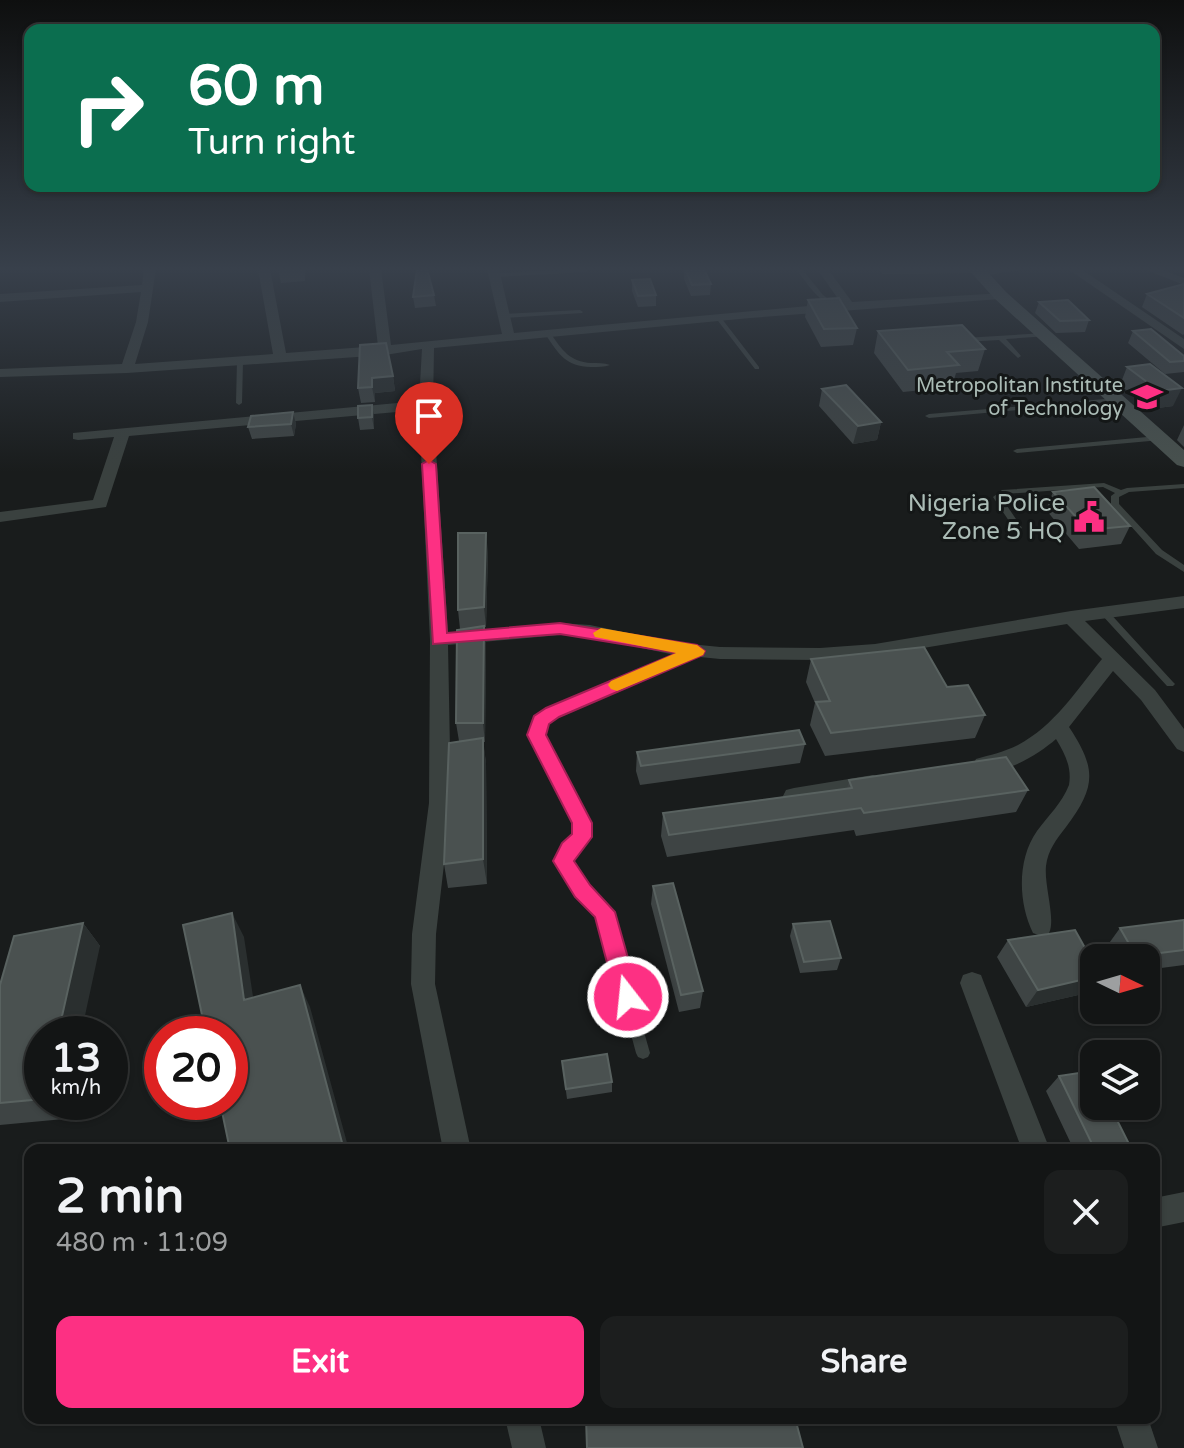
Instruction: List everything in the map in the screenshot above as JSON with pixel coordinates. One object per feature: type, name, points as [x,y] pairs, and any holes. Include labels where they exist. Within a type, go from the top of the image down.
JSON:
[{"type":"street","points":[[127,369],[135,337]]},
{"type":"street","points":[[276,337],[280,358]]},
{"type":"street","points":[[383,337],[385,351]]},
{"type":"street","points":[[0,373],[127,369],[385,351],[533,337]]},
{"type":"street","points":[[1048,337],[1184,461]]},
{"type":"street","points":[[428,347],[426,405],[439,640],[440,803],[424,934],[423,984],[456,1144]]},
{"type":"street","points":[[78,436],[426,405]]},
{"type":"street","points":[[0,517],[100,504],[123,432]]},
{"type":"street","points":[[439,640],[560,629],[590,631],[697,651],[752,655],[875,650],[1071,617],[1184,602]]},
{"type":"street","points":[[1071,617],[1148,695],[1184,744]]},
{"type":"street","points":[[958,769],[989,764],[1033,749],[1059,728],[1111,660]]},
{"type":"street","points":[[1041,926],[1035,905],[1034,869],[1040,845],[1080,794],[1076,753],[1059,728]]},
{"type":"street","points":[[774,799],[897,779]]},
{"type":"street","points":[[972,983],[1034,1144]]},
{"type":"street","points":[[1160,1212],[1184,1207]]},
{"type":"street","points":[[523,1424],[529,1448]]},
{"type":"street","points":[[1133,1424],[1141,1448]]},
{"type":"lane","points":[[550,337],[562,357],[570,363],[607,365]]},
{"type":"lane","points":[[733,337],[757,368]]},
{"type":"lane","points":[[958,341],[1022,337]]},
{"type":"lane","points":[[1001,338],[1018,356]]},
{"type":"lane","points":[[239,403],[240,361]]},
{"type":"lane","points":[[929,416],[1117,400]]},
{"type":"lane","points":[[1017,451],[1158,438]]},
{"type":"lane","points":[[1018,528],[997,497],[1002,492],[1104,485],[1120,492],[1184,486]]},
{"type":"lane","points":[[1120,492],[1115,496],[1115,504],[1121,513],[1159,552],[1184,569]]},
{"type":"lane","points":[[1104,612],[1170,684]]},
{"type":"lane","points":[[643,1053],[604,912],[582,891],[563,861],[569,849],[582,837],[582,823],[536,735],[541,720],[553,713],[697,651]]},
{"type":"building","points":[[882,337],[973,337],[985,349],[947,352],[959,365],[908,370]]},
{"type":"building","points":[[1140,337],[1160,337],[1184,356],[1184,361],[1170,362]]},
{"type":"building","points":[[386,343],[393,376],[372,378],[372,387],[358,388],[360,345]]},
{"type":"building","points":[[1150,364],[1182,388],[1159,391],[1127,367]]},
{"type":"building","points":[[846,385],[881,422],[858,426],[822,389]]},
{"type":"building","points":[[372,405],[372,417],[358,418],[358,406]]},
{"type":"building","points":[[293,412],[291,424],[248,427],[251,416]]},
{"type":"building","points":[[1094,487],[1130,526],[1088,530],[1053,492]]},
{"type":"building","points":[[458,533],[486,533],[484,607],[458,610]]},
{"type":"building","points":[[484,626],[483,723],[456,723],[457,630]]},
{"type":"building","points":[[924,647],[947,687],[968,685],[985,715],[831,733],[816,702],[830,701],[811,659]]},
{"type":"building","points":[[799,730],[805,744],[641,766],[637,752]]},
{"type":"building","points":[[483,738],[483,859],[444,864],[449,743]]},
{"type":"building","points":[[1006,757],[1028,790],[864,813],[861,808],[669,835],[663,813],[852,788],[849,780]]},
{"type":"building","points":[[673,883],[703,991],[681,995],[653,886]]},
{"type":"building","points":[[232,913],[244,1000],[300,985],[342,1144],[229,1144],[224,1120],[248,1120],[248,1016],[202,1016],[183,925]]},
{"type":"building","points":[[1184,920],[1184,950],[1160,953],[1160,944],[1129,944],[1120,928]]},
{"type":"building","points":[[830,921],[841,958],[804,962],[793,924]]},
{"type":"building","points":[[83,923],[62,1016],[24,1016],[24,1101],[0,1103],[0,985],[14,936]]},
{"type":"building","points":[[1075,930],[1083,944],[1080,944],[1080,980],[1038,990],[1008,940]]},
{"type":"building","points":[[607,1054],[612,1082],[566,1089],[562,1061]]},
{"type":"building","points":[[1080,1073],[1080,1119],[1059,1076]]},
{"type":"building","points":[[1080,1120],[1117,1120],[1129,1144],[1092,1144]]},
{"type":"building","points":[[586,1424],[797,1424],[803,1448],[587,1448]]},
{"type":"slow traffic","points":[[601,633],[697,651],[617,685]]},
{"type":"place","name":"Metropolitan Institute of Technology","points":[[1147,397]]},
{"type":"place","name":"Nigeria Police Zone 5 HQ","points":[[1089,517]]},
{"type":"route","points":[[429,464],[439,640],[560,629],[590,631],[697,651],[553,713],[541,720],[536,735],[582,823],[582,837],[569,849],[563,861],[582,891],[604,912],[628,997]]}]
